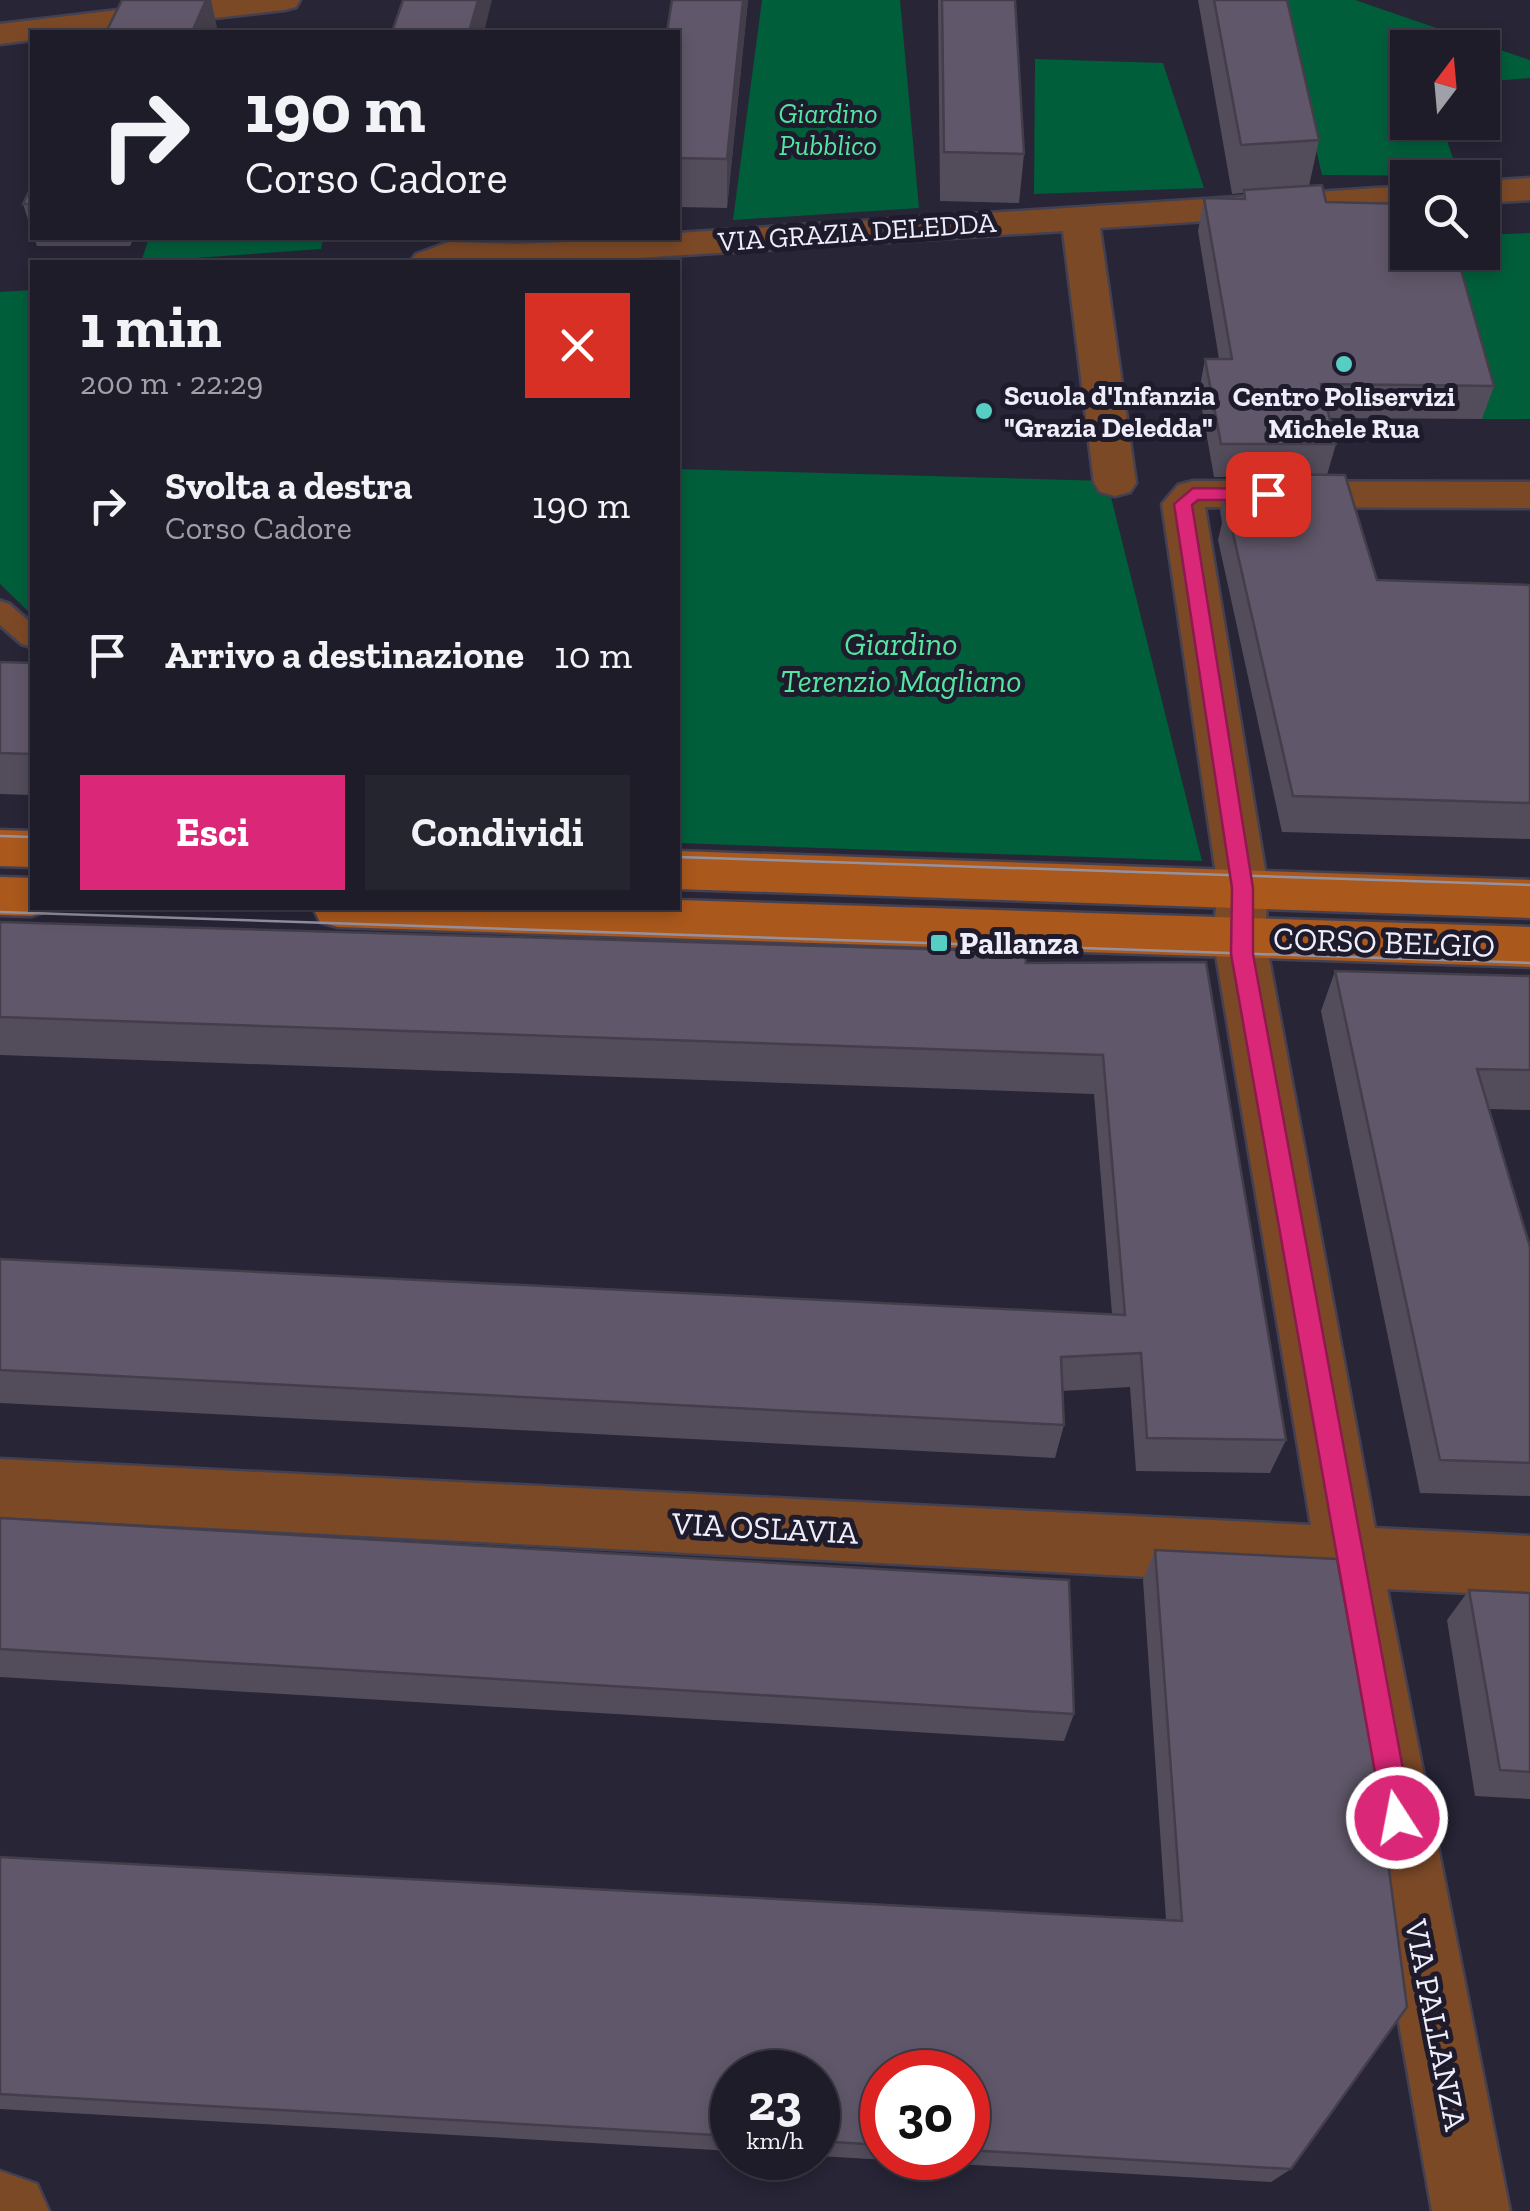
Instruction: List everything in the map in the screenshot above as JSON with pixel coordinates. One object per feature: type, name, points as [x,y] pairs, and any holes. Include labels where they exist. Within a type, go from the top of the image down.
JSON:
[{"type":"main road","points":[[0,848],[30,849]]},
{"type":"main road","name":"CORSO BELGIO","points":[[680,870],[1241,912],[1530,947]]},
{"type":"main road","points":[[0,896],[30,898]]},
{"type":"main road","name":"CORSO BELGIO","points":[[680,910],[1241,912],[1530,899]]},
{"type":"street","points":[[33,30],[284,0]]},
{"type":"street","points":[[0,34],[30,30]]},
{"type":"street","points":[[1500,191],[1530,189]]},
{"type":"street","name":"VIA GRAZIA DELEDDA","points":[[434,260],[450,253],[514,259],[1390,198]]},
{"type":"street","points":[[1080,218],[1116,482]]},
{"type":"street","name":"VIA PALLANZA","points":[[1470,2211],[1349,1558],[1241,912],[1183,504],[1193,494],[1530,495]]},
{"type":"street","name":"VIA OSLAVIA","points":[[0,1488],[1530,1566]]},
{"type":"street","points":[[0,2210],[10,2211]]},
{"type":"lane","points":[[0,610],[30,636]]},
{"type":"green space","name":"Giardino Pubblico","points":[[762,0],[900,0],[919,208],[733,220]]},
{"type":"green space","points":[[1282,0],[1355,0],[1442,30],[1390,30],[1390,140],[1447,140],[1454,160],[1390,160],[1390,175],[1322,175]]},
{"type":"green space","points":[[1500,50],[1530,60],[1530,78],[1500,81]]},
{"type":"green space","points":[[1035,59],[1163,63],[1204,188],[1034,194]]},
{"type":"green space","points":[[1530,233],[1530,419],[1482,419],[1442,270],[1500,270],[1500,234]]},
{"type":"green space","points":[[148,240],[323,240],[321,249],[142,260]]},
{"type":"green space","points":[[30,290],[30,613],[0,584],[0,292]]},
{"type":"green space","name":"Giardino Terenzio Magliano","points":[[680,469],[1107,481],[1202,861],[680,843]]},
{"type":"building","points":[[122,0],[206,0],[193,30],[107,30]]},
{"type":"building","points":[[403,0],[478,0],[470,30],[393,30]]},
{"type":"building","points":[[672,0],[743,0],[727,159],[680,158],[680,30],[667,30]]},
{"type":"building","points":[[942,0],[1015,0],[1024,154],[944,152]]},
{"type":"building","points":[[1214,0],[1287,0],[1319,140],[1241,145]]},
{"type":"building","name":"Centro Poliservizi Michele Rua","points":[[1322,185],[1326,202],[1390,204],[1390,270],[1461,270],[1494,386],[1321,384],[1336,444],[1221,444],[1205,359],[1232,359],[1204,198],[1245,199],[1244,190]]},
{"type":"building","points":[[1228,474],[1345,475],[1377,580],[1530,585],[1530,803],[1293,796],[1226,503],[1233,504]]},
{"type":"building","points":[[0,662],[30,663],[30,754],[0,753]]},
{"type":"building","points":[[0,922],[1025,952],[1026,963],[1206,962],[1286,1440],[1147,1438],[1141,1353],[1061,1357],[1064,1425],[0,1370],[0,1259],[1125,1315],[1103,1055],[0,1017]]},
{"type":"building","points":[[1335,971],[1530,976],[1530,1070],[1477,1069],[1530,1247],[1530,1463],[1440,1460]]},
{"type":"building","points":[[0,1518],[1069,1580],[1074,1714],[0,1649]]},
{"type":"building","points":[[1155,1550],[1337,1559],[1377,1778],[1407,2007],[1291,2169],[990,2151],[990,2050],[860,2050],[860,2144],[840,2142],[840,2050],[710,2050],[710,2135],[0,2094],[0,1857],[1182,1921]]},
{"type":"building","points":[[1469,1590],[1530,1593],[1530,1772],[1500,1770]]},
{"type":"tram line","points":[[0,836],[30,837]]},
{"type":"tram line","points":[[680,857],[1530,885]]},
{"type":"tram line","points":[[0,912],[1530,963]]},
{"type":"place","name":"Centro Poliservizi Michele Rua","points":[[1344,364]]},
{"type":"place","name":"Scuola d'Infanzia \"Grazia Deledda\"","points":[[984,411]]},
{"type":"place","name":"Pallanza","points":[[939,943]]},
{"type":"route","points":[[1268,494],[1193,494],[1183,504],[1186,538],[1242,888],[1239,936],[1397,1818]]}]
